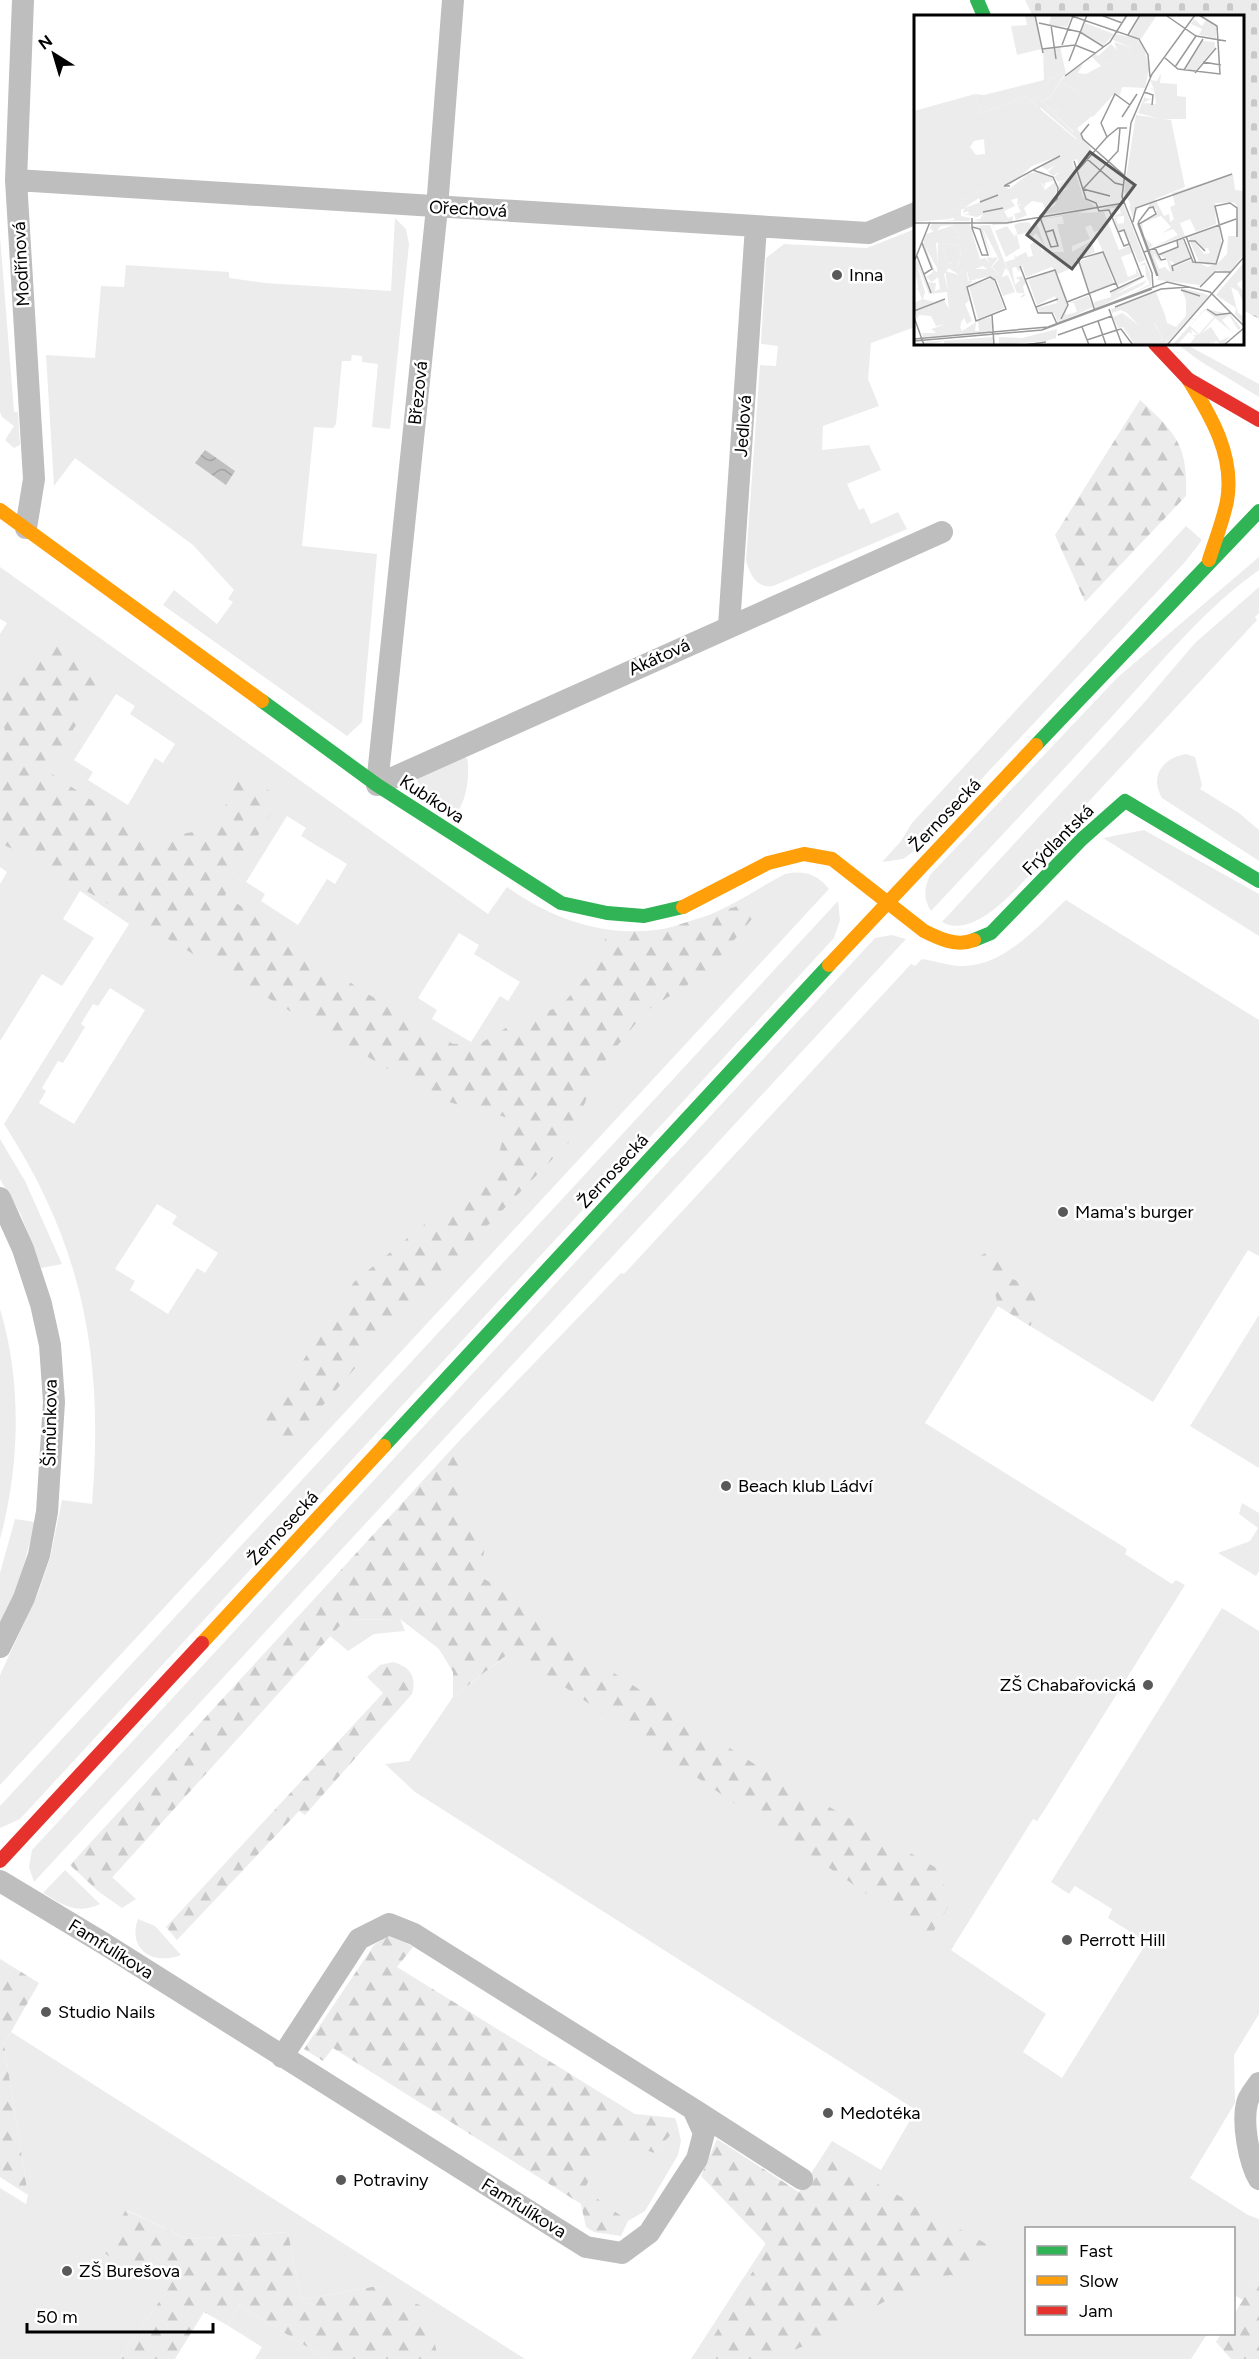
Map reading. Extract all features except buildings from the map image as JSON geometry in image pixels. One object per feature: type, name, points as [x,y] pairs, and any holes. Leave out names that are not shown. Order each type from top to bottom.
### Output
[{"type":"street","name":"Modřínová","points":[[23,0],[16,180],[34,479],[26,528]]},
{"type":"street","name":"Březová","points":[[377,785],[437,208],[453,0]]},
{"type":"street","points":[[977,0],[984,15]]},
{"type":"street","name":"Ořechová","points":[[16,180],[437,208],[868,233],[914,213]]},
{"type":"street","name":"Jedlová","points":[[729,626],[756,226]]},
{"type":"street","points":[[1156,345],[1188,379],[1217,428],[1227,465],[1228,494],[1209,563]]},
{"type":"street","points":[[1188,379],[1259,420]]},
{"type":"street","name":"Kubíkova","points":[[0,510],[377,785],[561,903],[607,913],[644,916],[688,906],[768,863],[804,854],[832,859],[886,903]]},
{"type":"street","name":"Žernosecká","points":[[0,1861],[886,903],[1259,511]]},
{"type":"street","name":"Akátová","points":[[377,785],[942,532]]},
{"type":"street","points":[[1209,563],[1249,543]]},
{"type":"street","name":"Frýdlantská","points":[[886,903],[939,939],[963,944],[991,933],[1086,835],[1125,801],[1259,881]]},
{"type":"street","name":"Šimůnkova","points":[[0,1198],[23,1249],[41,1304],[50,1345],[54,1402],[47,1512],[39,1555],[24,1598],[0,1647]]},
{"type":"street","name":"Famfulíkova","points":[[0,1881],[103,1943],[586,2247],[622,2253],[649,2234],[697,2159],[704,2133],[693,2109]]},
{"type":"street","points":[[282,2057],[359,1939],[389,1924],[414,1934],[802,2179]]},
{"type":"street","points":[[1259,2083],[1247,2103],[1248,2148],[1259,2179]]},
{"type":"green space","points":[[1025,0],[1259,0],[1259,319],[1244,311],[1244,15],[1032,15]]},
{"type":"green space","points":[[395,218],[406,229],[409,244],[390,429],[372,427],[378,364],[362,362],[362,356],[352,355],[351,361],[342,361],[336,424],[333,428],[314,427],[302,546],[377,554],[362,722],[347,736],[163,605],[174,590],[217,624],[233,602],[228,599],[234,590],[193,545],[75,458],[54,486],[46,355],[95,358],[101,286],[124,287],[126,265],[229,272],[229,278],[265,283],[391,291]]},
{"type":"green space","points":[[914,229],[914,327],[871,343],[868,379],[879,406],[823,426],[822,450],[869,445],[881,470],[847,484],[859,510],[864,508],[871,524],[898,512],[907,529],[773,586],[762,585],[752,576],[746,561],[760,365],[776,366],[778,346],[761,344],[766,258],[784,244],[867,248]]},
{"type":"green space","points":[[0,236],[14,412],[18,412],[20,445],[14,448],[5,440],[14,426],[2,417],[0,412]]},
{"type":"green space","points":[[1178,345],[1189,346],[1259,384],[1259,397]]},
{"type":"green space","points":[[1140,400],[1163,422],[1177,441],[1185,464],[1186,496],[1085,602],[1055,535]]},
{"type":"green space","points":[[1186,526],[1202,540],[1185,562],[913,852],[903,859],[882,862],[901,841],[912,823]]},
{"type":"green space","points":[[1259,557],[1259,570],[1222,599],[1189,632],[931,911],[925,893],[930,875],[1118,677]]},
{"type":"green space","points":[[0,567],[488,914],[507,887],[556,915],[582,924],[608,930],[635,931],[662,929],[689,923],[725,908],[785,874],[810,874],[829,889],[0,1785],[0,1675],[38,1593],[50,1558],[62,1500],[92,1504],[95,1451],[95,1401],[91,1352],[70,1260],[53,1215],[31,1170],[4,1124],[129,924],[80,891],[63,919],[94,938],[62,986],[42,974],[0,1041],[0,884],[7,872],[0,867],[0,634],[7,623],[0,619]],"holes":[[[116,694],[135,706],[130,714],[175,744],[163,763],[155,758],[128,805],[88,780],[93,772],[74,760]],[[287,816],[306,828],[301,836],[347,864],[335,884],[327,879],[298,925],[261,901],[265,894],[246,882]],[[459,933],[479,945],[474,954],[520,982],[508,1001],[500,996],[471,1042],[432,1019],[437,1010],[418,998]],[[110,988],[145,1010],[74,1124],[39,1103],[46,1091],[42,1088],[58,1061],[63,1063],[85,1027],[81,1024],[93,1004],[98,1006]],[[157,1204],[177,1216],[172,1224],[218,1253],[205,1273],[197,1268],[168,1314],[130,1290],[135,1281],[115,1269]]]},
{"type":"green space","points":[[1259,587],[1259,613],[1255,617],[1257,620],[1067,825],[1063,830],[1065,833],[1010,896],[975,921],[958,926],[942,922],[1142,705],[1195,643]]},
{"type":"green space","points":[[56,640],[109,676],[46,770],[150,839],[218,828],[236,774],[280,796],[225,895],[361,990],[453,1044],[481,1043],[511,1025],[561,1006],[596,966],[608,931],[641,932],[665,929],[747,903],[752,919],[705,974],[646,1011],[599,1068],[569,1142],[407,1308],[285,1449],[262,1424],[354,1282],[437,1214],[492,1177],[509,1118],[441,1100],[27,856],[0,843],[0,746],[7,740],[0,709],[0,685]]},
{"type":"green space","points":[[1186,754],[1195,757],[1202,785],[1200,789],[1239,813],[1259,830],[1259,861],[1162,798],[1157,782],[1160,769],[1171,759]]},
{"type":"green space","points":[[457,758],[467,758],[468,771],[466,792],[459,809],[447,806],[435,799],[417,780],[422,773]]},
{"type":"green space","points":[[1144,830],[1259,894],[1259,936],[1103,838]]},
{"type":"green space","points":[[1066,900],[1259,1020],[1259,1256],[1248,1250],[1153,1402],[998,1306],[925,1423],[1127,1549],[1125,1554],[1172,1584],[1176,1580],[1185,1585],[1045,1809],[1037,1821],[1033,1819],[951,1950],[1046,2014],[1023,2052],[1062,2078],[1147,1942],[1108,1918],[1112,1909],[1075,1886],[1069,1894],[1051,1882],[1222,1608],[1259,1631],[1259,2014],[1234,2055],[1235,2103],[1190,2178],[1248,2215],[1259,2219],[1259,2274],[1243,2300],[1235,2296],[1235,2227],[1025,2227],[1025,2335],[1206,2335],[1191,2359],[691,2359],[832,2141],[881,2170],[916,2110],[415,1792],[385,1764],[409,1761],[453,1697],[506,1656],[365,1550],[460,1449],[460,1440],[621,1273],[624,1274],[911,964],[915,966],[922,959],[950,965],[975,965],[1004,953],[1031,934]]},
{"type":"green space","points":[[838,901],[840,920],[834,938],[20,1819],[0,1828],[0,1806]]},
{"type":"green space","points":[[892,935],[906,939],[34,1882],[29,1867],[32,1850],[875,938]]},
{"type":"green space","points":[[0,1139],[25,1181],[62,1264],[41,1268],[21,1215],[0,1179]]},
{"type":"green space","points":[[993,1248],[1010,1278],[1051,1295],[1030,1326],[998,1306],[991,1274],[971,1262]]},
{"type":"green space","points":[[0,1309],[12,1365],[16,1424],[12,1482],[0,1539]]},
{"type":"green space","points":[[1259,1315],[1259,1468],[1190,1426]]},
{"type":"green space","points":[[460,1440],[460,1501],[484,1551],[481,1577],[544,1614],[546,1629],[759,1767],[940,1870],[951,1902],[930,1937],[512,1651],[453,1697],[453,1672],[439,1649],[400,1619],[345,1620],[99,1892],[70,1865]]},
{"type":"green space","points":[[1242,1503],[1259,1513],[1259,1571],[1256,1576],[1218,1553],[1250,1541],[1258,1528],[1239,1514]]},
{"type":"green space","points":[[15,1519],[35,1522],[19,1583],[0,1625],[0,1573]]},
{"type":"green space","points":[[400,1619],[405,1631],[374,1634],[348,1651],[330,1636],[345,1620]]},
{"type":"green space","points":[[393,1662],[411,1673],[414,1682],[412,1694],[305,1815],[299,1811],[177,1940],[166,1927],[383,1693],[367,1677],[380,1665]]},
{"type":"green space","points":[[65,1870],[100,1904],[77,1909],[64,1905],[43,1893]]},
{"type":"green space","points":[[112,1877],[136,1899],[122,1908],[99,1892]]},
{"type":"green space","points":[[138,1919],[155,1926],[181,1955],[161,1958],[145,1952],[136,1939]]},
{"type":"green space","points":[[391,1934],[413,1947],[397,1967],[635,2114],[675,2118],[678,2127],[654,2153],[614,2139],[584,2189],[628,2221],[621,2236],[594,2232],[586,2227],[581,2204],[333,2048],[323,2061],[304,2049],[374,1945]]},
{"type":"green space","points":[[0,1959],[39,1983],[4,2044],[28,2195],[0,2177]]},
{"type":"green space","points":[[11,2032],[525,2359],[437,2359],[426,2309],[377,2286],[301,2300],[288,2232],[187,2239],[127,2210],[152,2282],[166,2292],[119,2359],[0,2359],[0,2188],[26,2204],[28,2195],[4,2044]]},
{"type":"green space","points":[[678,2127],[681,2141],[678,2155],[645,2211],[628,2221],[583,2189],[614,2138],[654,2153]]},
{"type":"green space","points":[[717,2139],[802,2194],[832,2159],[992,2247],[971,2279],[950,2275],[900,2293],[806,2345],[773,2359],[700,2359],[768,2246],[701,2176]]},
{"type":"green space","points":[[126,2210],[187,2239],[288,2232],[301,2300],[377,2286],[426,2308],[438,2357],[437,2359],[327,2359],[239,2305],[227,2325],[204,2312],[175,2359],[119,2359],[166,2292],[101,2251]]},
{"type":"green space","points":[[1259,2274],[1259,2359],[1231,2359],[1216,2342],[1220,2335],[1235,2335],[1235,2312]]},
{"type":"green space","points":[[239,2305],[327,2359],[255,2359],[262,2347],[227,2325]]},
{"type":"water","points":[[205,450],[235,471],[226,485],[195,463]]},
{"type":"traffic: fast","points":[[977,0],[984,15]]},
{"type":"traffic: fast","points":[[1036,745],[1259,511]]},
{"type":"traffic: fast","points":[[262,701],[377,785],[561,903],[607,913],[644,916],[683,907]]},
{"type":"traffic: fast","points":[[974,940],[991,933],[1082,839],[1125,801],[1259,881]]},
{"type":"traffic: fast","points":[[384,1446],[829,965]]},
{"type":"traffic: slow","points":[[1188,379],[1213,422],[1228,468],[1227,501],[1209,560]]},
{"type":"traffic: slow","points":[[0,510],[262,701]]},
{"type":"traffic: slow","points":[[829,965],[1036,745]]},
{"type":"traffic: slow","points":[[683,907],[768,863],[804,854],[832,859],[924,931],[955,942],[974,940]]},
{"type":"traffic: slow","points":[[202,1643],[384,1446]]},
{"type":"traffic: jam","points":[[1156,345],[1188,379],[1259,420]]},
{"type":"traffic: jam","points":[[0,1861],[202,1643]]},
{"type":"place","name":"Inna","points":[[837,275]]},
{"type":"place","name":"Mama's burger","points":[[1063,1212]]},
{"type":"place","name":"Beach klub Ládví","points":[[726,1486]]},
{"type":"place","name":"ZŠ Chabařovická","points":[[1148,1685]]},
{"type":"place","name":"Perrott Hill","points":[[1067,1940]]},
{"type":"place","name":"Studio Nails","points":[[46,2012]]},
{"type":"place","name":"Medotéka","points":[[828,2113]]},
{"type":"place","name":"Potraviny","points":[[341,2180]]},
{"type":"place","name":"ZŠ Burešova","points":[[67,2271]]}]
